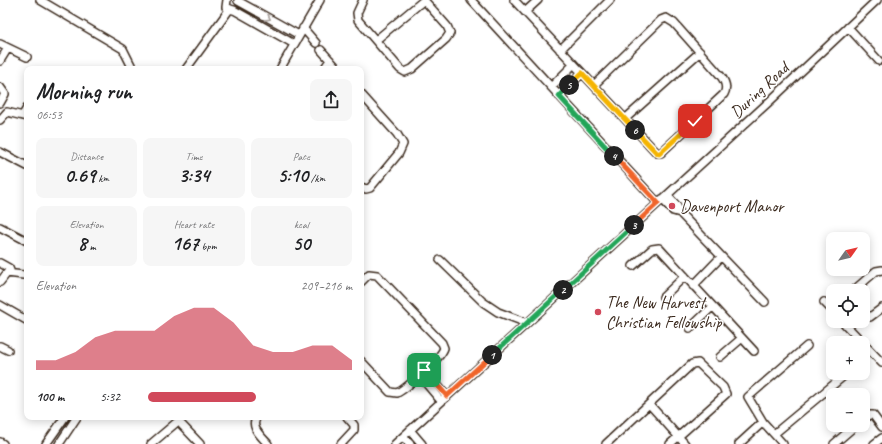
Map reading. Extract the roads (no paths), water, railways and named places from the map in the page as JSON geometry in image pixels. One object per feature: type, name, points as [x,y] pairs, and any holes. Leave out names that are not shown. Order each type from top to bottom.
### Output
[{"type":"street","points":[[40,0],[123,49],[132,66]]},
{"type":"street","points":[[227,0],[226,7],[294,44]]},
{"type":"street","points":[[282,66],[320,0]]},
{"type":"street","points":[[363,0],[357,13],[357,18],[402,71],[412,69],[450,34],[446,26],[424,0],[376,40]]},
{"type":"street","points":[[471,0],[559,96],[673,211],[680,213],[765,302]]},
{"type":"street","points":[[514,0],[656,152],[662,152],[724,94],[726,90],[723,79],[700,52],[671,20],[663,19],[594,85]]},
{"type":"street","points":[[525,12],[538,0]]},
{"type":"street","points":[[560,50],[610,0]]},
{"type":"street","name":"During Road","points":[[395,444],[877,0]]},
{"type":"street","points":[[188,66],[232,10],[238,6],[237,1]]},
{"type":"street","points":[[237,1],[299,35]]},
{"type":"street","points":[[848,27],[879,61]]},
{"type":"street","points":[[303,28],[316,44]]},
{"type":"street","points":[[0,44],[27,57]]},
{"type":"street","points":[[0,61],[8,48]]},
{"type":"street","points":[[321,50],[335,66]]},
{"type":"street","points":[[625,119],[700,52]]},
{"type":"street","points":[[326,66],[330,60]]},
{"type":"street","points":[[551,87],[574,64]]},
{"type":"street","points":[[559,96],[582,73]]},
{"type":"street","points":[[0,87],[5,94],[0,103]]},
{"type":"street","points":[[364,97],[398,134],[403,144],[399,153],[370,188],[364,188]]},
{"type":"street","points":[[0,120],[7,112],[24,116]]},
{"type":"street","points":[[0,152],[24,164]]},
{"type":"street","points":[[0,227],[24,239]]},
{"type":"street","points":[[633,266],[652,249],[658,247],[754,351]]},
{"type":"street","points":[[693,286],[721,257]]},
{"type":"street","points":[[440,260],[486,304],[498,312],[527,323]]},
{"type":"street","points":[[0,263],[9,268],[11,273]]},
{"type":"street","points":[[861,284],[876,271],[882,270]]},
{"type":"street","points":[[0,282],[6,274],[24,273]]},
{"type":"street","points":[[364,279],[369,274],[377,275],[442,343],[443,351],[400,392],[390,392],[364,364]]},
{"type":"street","points":[[663,297],[685,276]]},
{"type":"street","points":[[0,305],[24,319]]},
{"type":"street","points":[[690,328],[712,307]]},
{"type":"street","points":[[870,318],[882,308]]},
{"type":"street","points":[[849,328],[882,363]]},
{"type":"street","points":[[720,357],[742,338]]},
{"type":"street","points":[[0,346],[8,350]]},
{"type":"street","points":[[783,444],[763,422],[748,397],[807,346]]},
{"type":"street","points":[[606,444],[695,363],[700,364],[723,387],[726,392],[724,397],[670,444]]},
{"type":"street","points":[[421,372],[433,385],[447,396]]},
{"type":"street","points":[[774,434],[839,380]]},
{"type":"street","points":[[433,385],[441,401]]},
{"type":"street","points":[[650,405],[685,444]]},
{"type":"street","points":[[870,415],[873,415],[882,427]]},
{"type":"street","points":[[46,444],[63,420]]},
{"type":"street","points":[[59,444],[75,420]]},
{"type":"street","points":[[255,420],[255,427],[268,444]]},
{"type":"street","points":[[341,444],[354,430],[354,425],[350,420]]},
{"type":"street","points":[[150,444],[177,422],[180,423],[200,444]]},
{"type":"street","points":[[739,444],[763,422]]},
{"type":"street","points":[[410,430],[422,444]]},
{"type":"street","points":[[834,444],[848,432]]},
{"type":"street","points":[[403,437],[410,444]]},
{"type":"street","points":[[874,444],[882,438]]},
{"type":"place","name":"Davenport Manor","points":[[672,206]]},
{"type":"place","name":"The New Harvest Christian Fellowship","points":[[598,312]]}]
